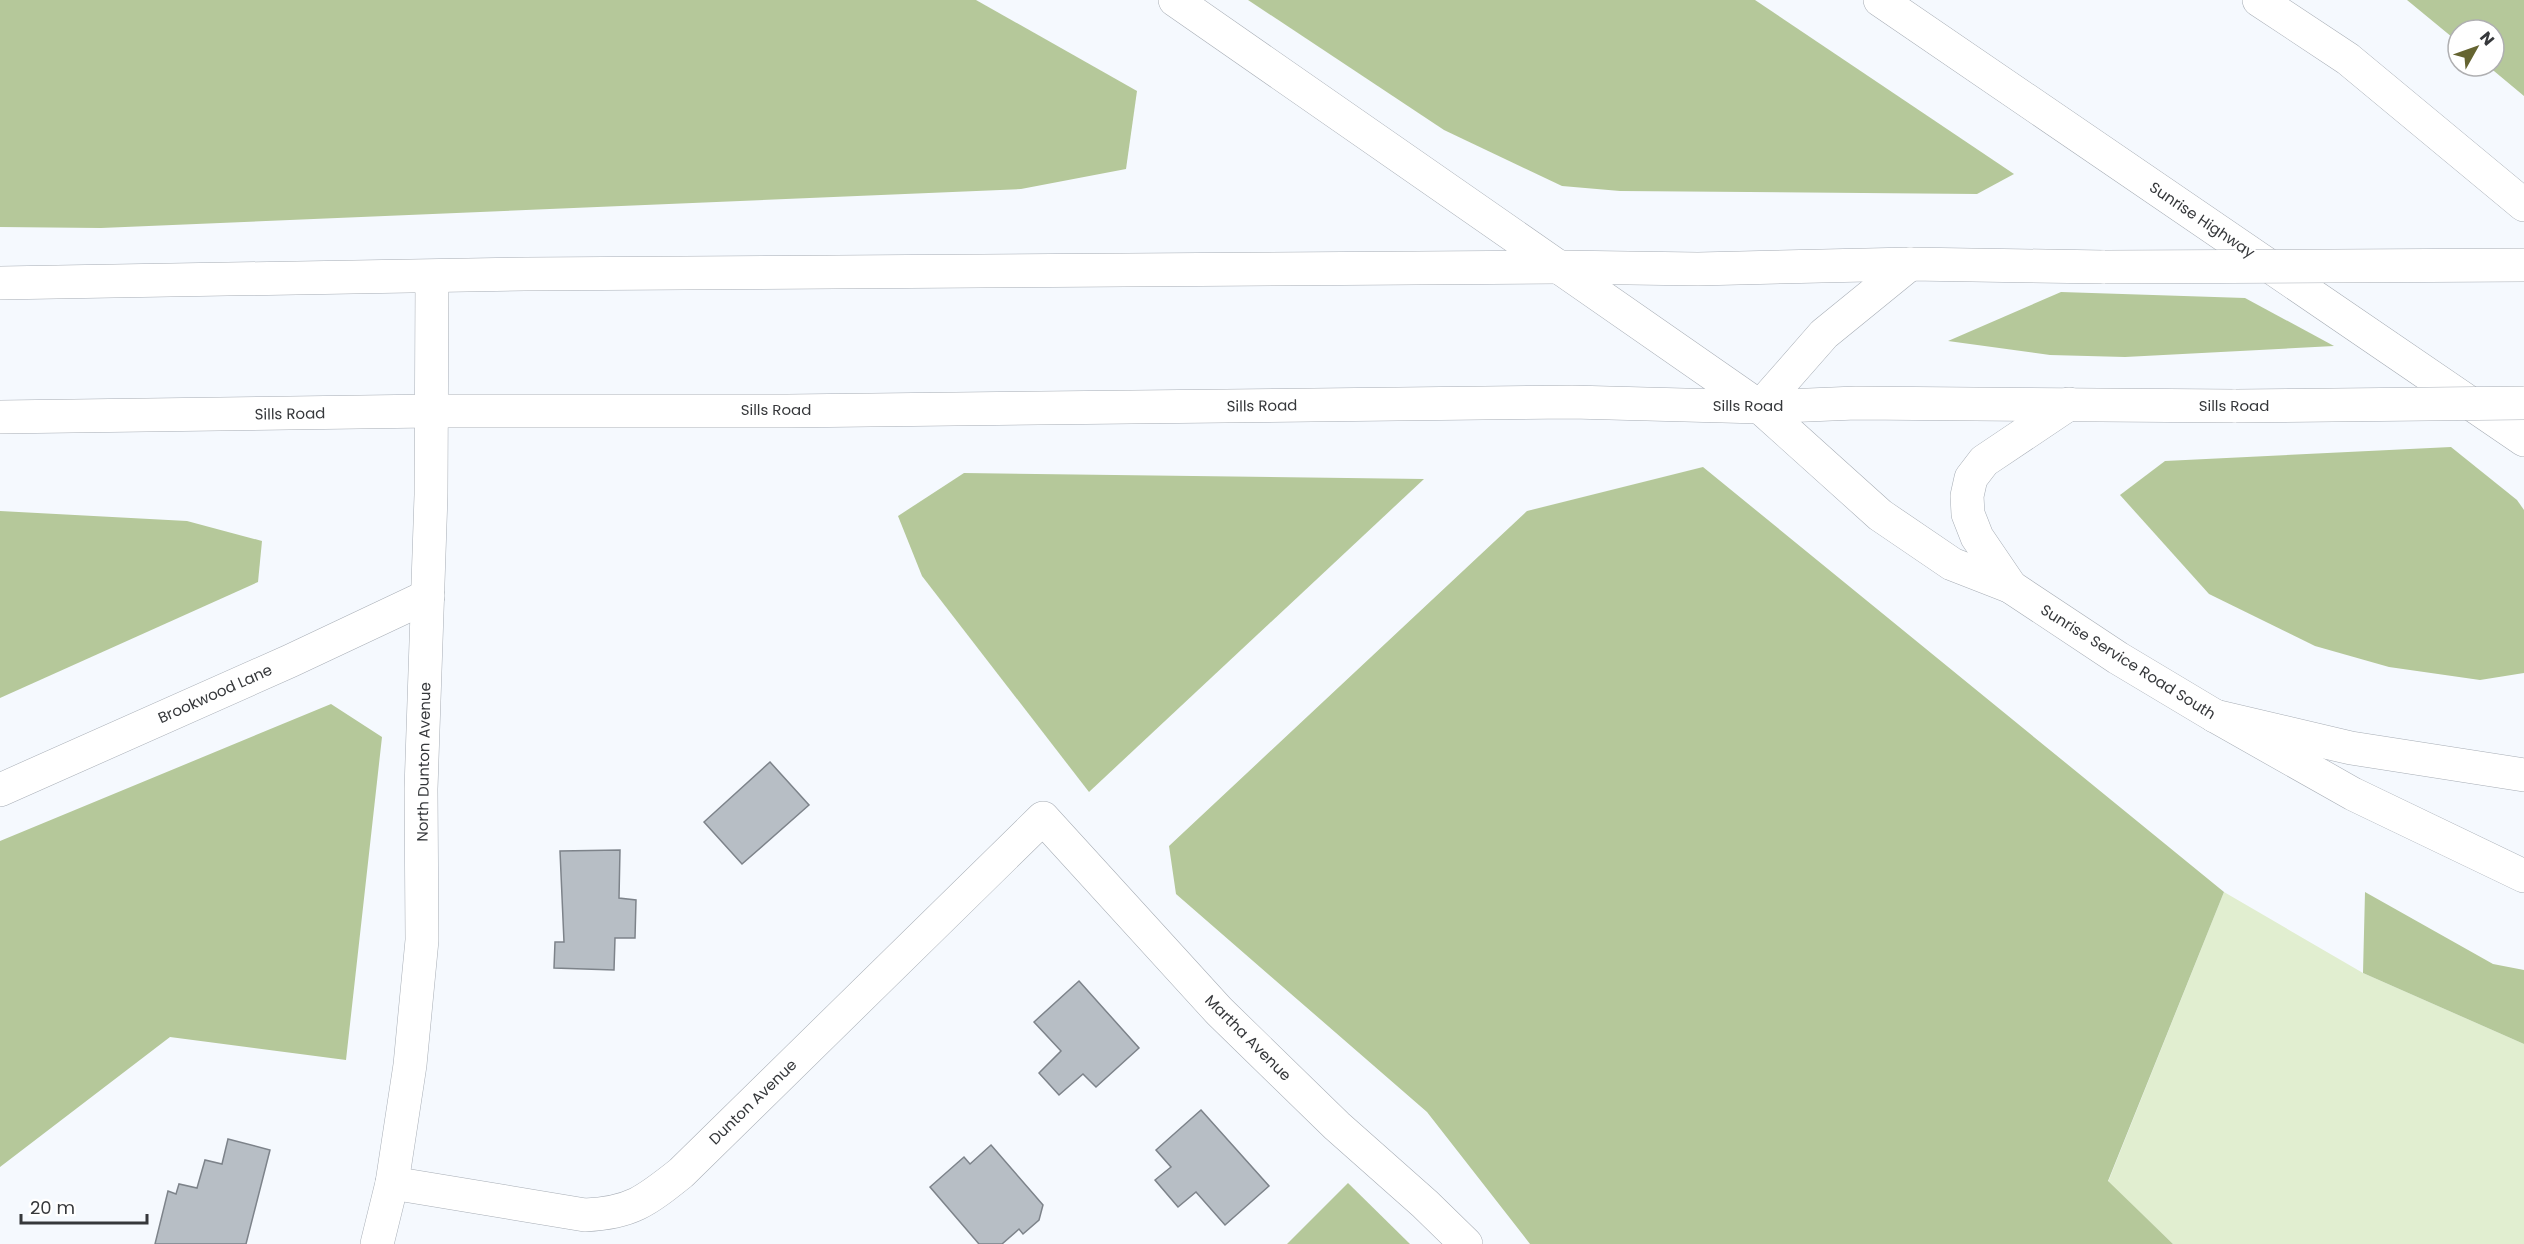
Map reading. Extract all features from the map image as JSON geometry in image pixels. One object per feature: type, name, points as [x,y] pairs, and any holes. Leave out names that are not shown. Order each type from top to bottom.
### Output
[{"type":"main road","name":"Sunrise Service Road South","points":[[1175,0],[1760,407],[1880,515],[1953,564],[2011,587],[2118,658],[2352,794],[2524,876]]},
{"type":"main road","name":"Sunrise Highway","points":[[1880,0],[2524,440]]},
{"type":"main road","points":[[2259,0],[2348,59],[2524,205]]},
{"type":"main road","points":[[1760,407],[1824,334],[1910,264]]},
{"type":"main road","points":[[0,283],[537,274],[1560,267],[1698,269],[1910,264],[2105,267],[2524,265]]},
{"type":"main road","name":"North Dunton Avenue","points":[[377,1244],[392,1183],[410,1065],[423,940],[421,789],[428,596],[432,277]]},
{"type":"main road","name":"Sills Road","points":[[0,417],[431,411],[810,410],[1572,402],[1760,407],[1856,403],[2236,406],[2524,403]]},
{"type":"main road","points":[[2011,587],[1977,537],[1968,514],[1967,496],[1971,478],[1984,461],[2069,404]]},
{"type":"main road","name":"Brookwood Lane","points":[[0,790],[290,661],[428,596]]},
{"type":"main road","points":[[2215,716],[2351,748],[2524,775]]},
{"type":"main road","name":"Dunton Avenue","points":[[392,1183],[585,1215],[612,1214],[636,1205],[681,1173],[1043,818]]},
{"type":"main road","name":"Martha Avenue","points":[[1043,818],[1219,1011],[1337,1126],[1466,1244]]},
{"type":"green space","points":[[0,0],[976,0],[1137,91],[1126,169],[1021,189],[101,228],[0,227]]},
{"type":"green space","points":[[1248,0],[1755,0],[2014,174],[1977,194],[1620,191],[1562,186],[1444,130]]},
{"type":"green space","points":[[2407,0],[2524,0],[2524,96],[2502,78],[2506,78],[2506,18],[2446,18],[2446,32]]},
{"type":"green space","points":[[2061,292],[2245,298],[2334,346],[2125,357],[2050,355],[1948,341]]},
{"type":"green space","points":[[2451,447],[2517,500],[2524,510],[2524,673],[2480,680],[2389,667],[2315,646],[2209,594],[2120,495],[2165,461]]},
{"type":"green space","points":[[1703,467],[2224,892],[2108,1181],[2173,1244],[1530,1244],[1427,1112],[1176,894],[1169,846],[1527,511]]},
{"type":"green space","points":[[964,473],[1424,479],[1089,792],[922,576],[898,516]]},
{"type":"green space","points":[[0,511],[187,521],[262,541],[258,582],[0,698]]},
{"type":"green space","points":[[331,704],[382,737],[346,1060],[170,1037],[0,1167],[0,841]]},
{"type":"green space","points":[[2224,892],[2363,973],[2524,1044],[2524,1244],[2173,1244],[2108,1182]]},
{"type":"green space","points":[[2365,892],[2493,964],[2524,970],[2524,1044],[2363,973]]},
{"type":"green space","points":[[1348,1183],[1410,1244],[1287,1244]]},
{"type":"building","points":[[770,762],[809,805],[742,864],[704,822]]},
{"type":"building","points":[[620,850],[619,898],[636,900],[635,938],[615,938],[614,970],[554,968],[555,942],[564,942],[560,851]]},
{"type":"building","points":[[1079,981],[1139,1048],[1096,1087],[1083,1074],[1059,1095],[1039,1073],[1061,1051],[1034,1022]]},
{"type":"building","points":[[1201,1110],[1269,1186],[1225,1225],[1196,1192],[1178,1207],[1155,1180],[1171,1167],[1156,1150]]},
{"type":"building","points":[[228,1139],[270,1150],[246,1244],[155,1244],[168,1191],[176,1194],[179,1184],[197,1188],[205,1160],[222,1164]]},
{"type":"building","points":[[991,1145],[1043,1205],[1039,1220],[1023,1234],[1019,1229],[1002,1244],[979,1244],[930,1187],[964,1157],[970,1164]]}]
